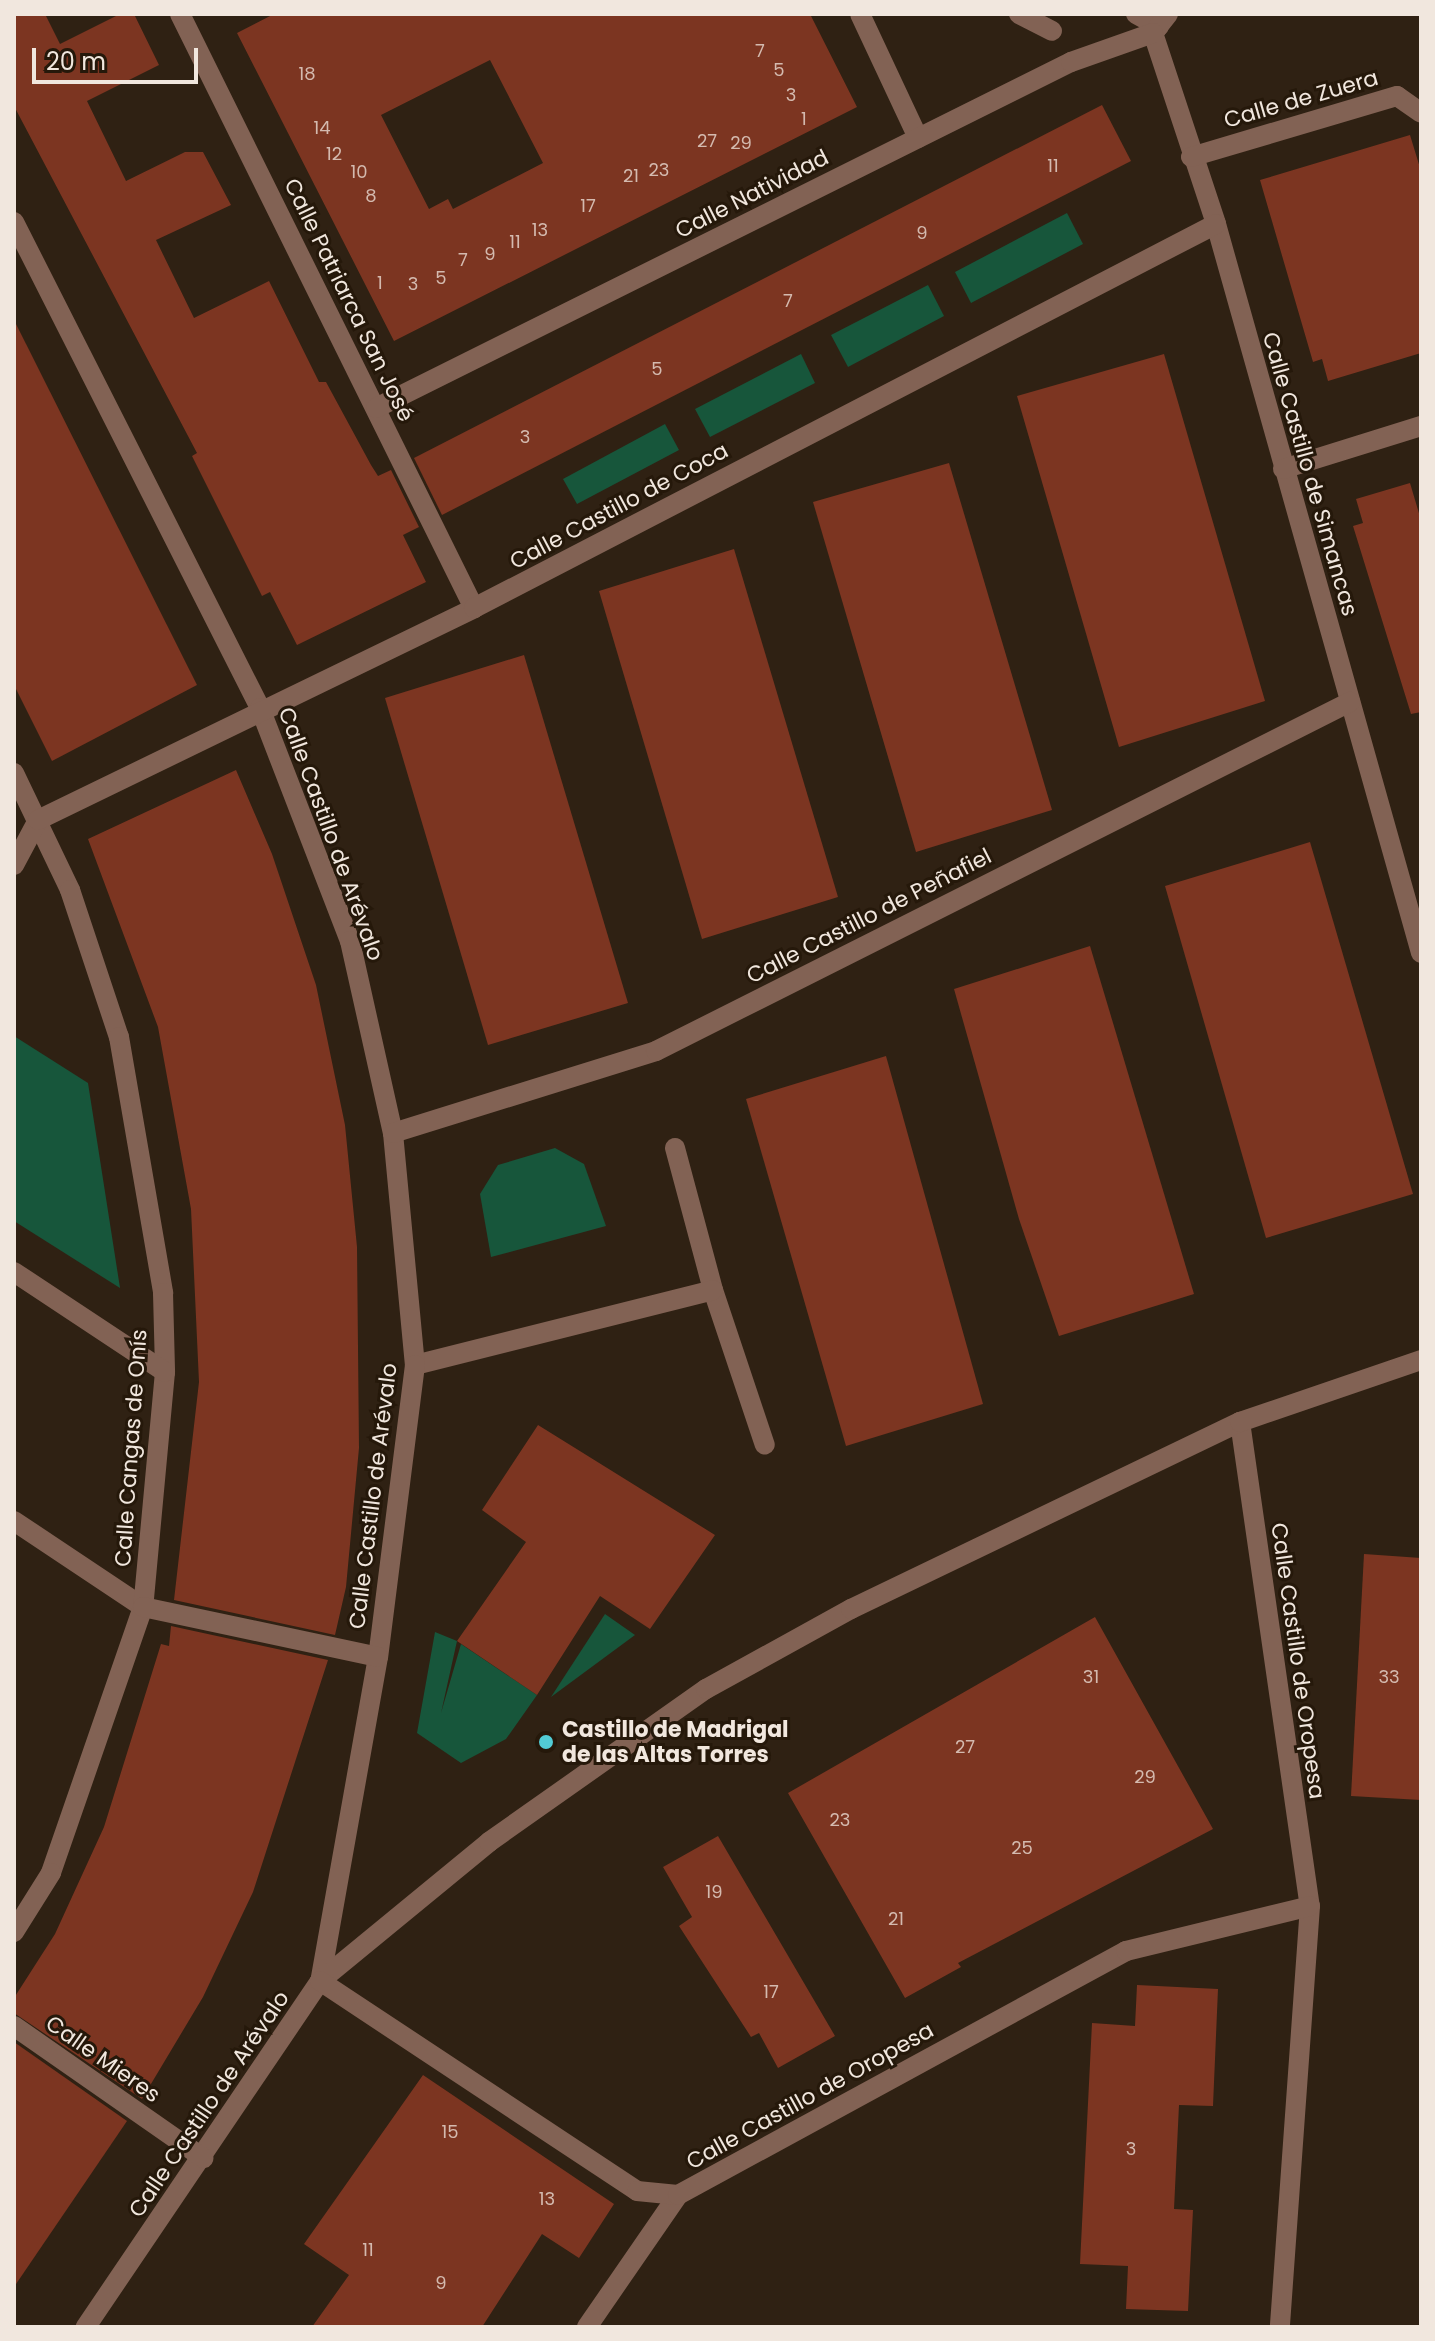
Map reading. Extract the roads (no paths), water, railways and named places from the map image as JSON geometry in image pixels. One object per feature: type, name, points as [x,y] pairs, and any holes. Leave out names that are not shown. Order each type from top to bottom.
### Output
[{"type":"street","name":"Calle Patriarca San José","points":[[180,14],[474,608]]},
{"type":"street","points":[[860,14],[918,138]]},
{"type":"street","points":[[1019,14],[1052,31]]},
{"type":"street","points":[[1136,14],[1160,25]]},
{"type":"street","name":"Calle Natividad","points":[[376,408],[1071,62],[1160,25]]},
{"type":"street","name":"Calle Castillo de Simancas","points":[[1160,25],[1191,157],[1216,224],[1421,953]]},
{"type":"street","name":"Calle de Zuera","points":[[1191,157],[1397,96],[1421,113]]},
{"type":"street","name":"Calle Castillo de Arévalo","points":[[14,222],[260,708],[350,941],[393,1133],[415,1365],[378,1657],[320,1981],[86,2327]]},
{"type":"street","name":"Calle Castillo de Coca","points":[[38,820],[260,708],[474,608],[1216,224]]},
{"type":"street","points":[[1283,469],[1421,426]]},
{"type":"street","name":"Calle Castillo de Peñafiel","points":[[393,1133],[656,1051],[1350,702]]},
{"type":"street","name":"Calle Cangas de Onís","points":[[14,773],[70,890],[119,1037],[161,1279],[165,1372],[143,1607],[51,1873],[14,1932]]},
{"type":"street","points":[[14,865],[38,820]]},
{"type":"street","points":[[675,1148],[713,1290],[765,1445]]},
{"type":"street","points":[[14,1272],[165,1372]]},
{"type":"street","points":[[415,1365],[713,1290]]},
{"type":"street","points":[[320,1981],[549,1796],[706,1689],[851,1609],[1240,1422],[1421,1360]]},
{"type":"street","name":"Calle Castillo de Oropesa","points":[[1240,1422],[1310,1906],[1280,2327]]},
{"type":"street","points":[[14,1521],[143,1607]]},
{"type":"street","name":"Calle Castillo de Arévalo","points":[[143,1607],[378,1657]]},
{"type":"street","name":"Calle Castillo de Oropesa","points":[[320,1981],[637,2191],[678,2195],[1126,1951],[1310,1906]]},
{"type":"street","name":"Calle Mieres","points":[[14,2026],[203,2158]]},
{"type":"street","points":[[587,2327],[678,2195]]},
{"type":"place","name":"Castillo de Madrigal de las Altas Torres","points":[[546,1742]]}]
